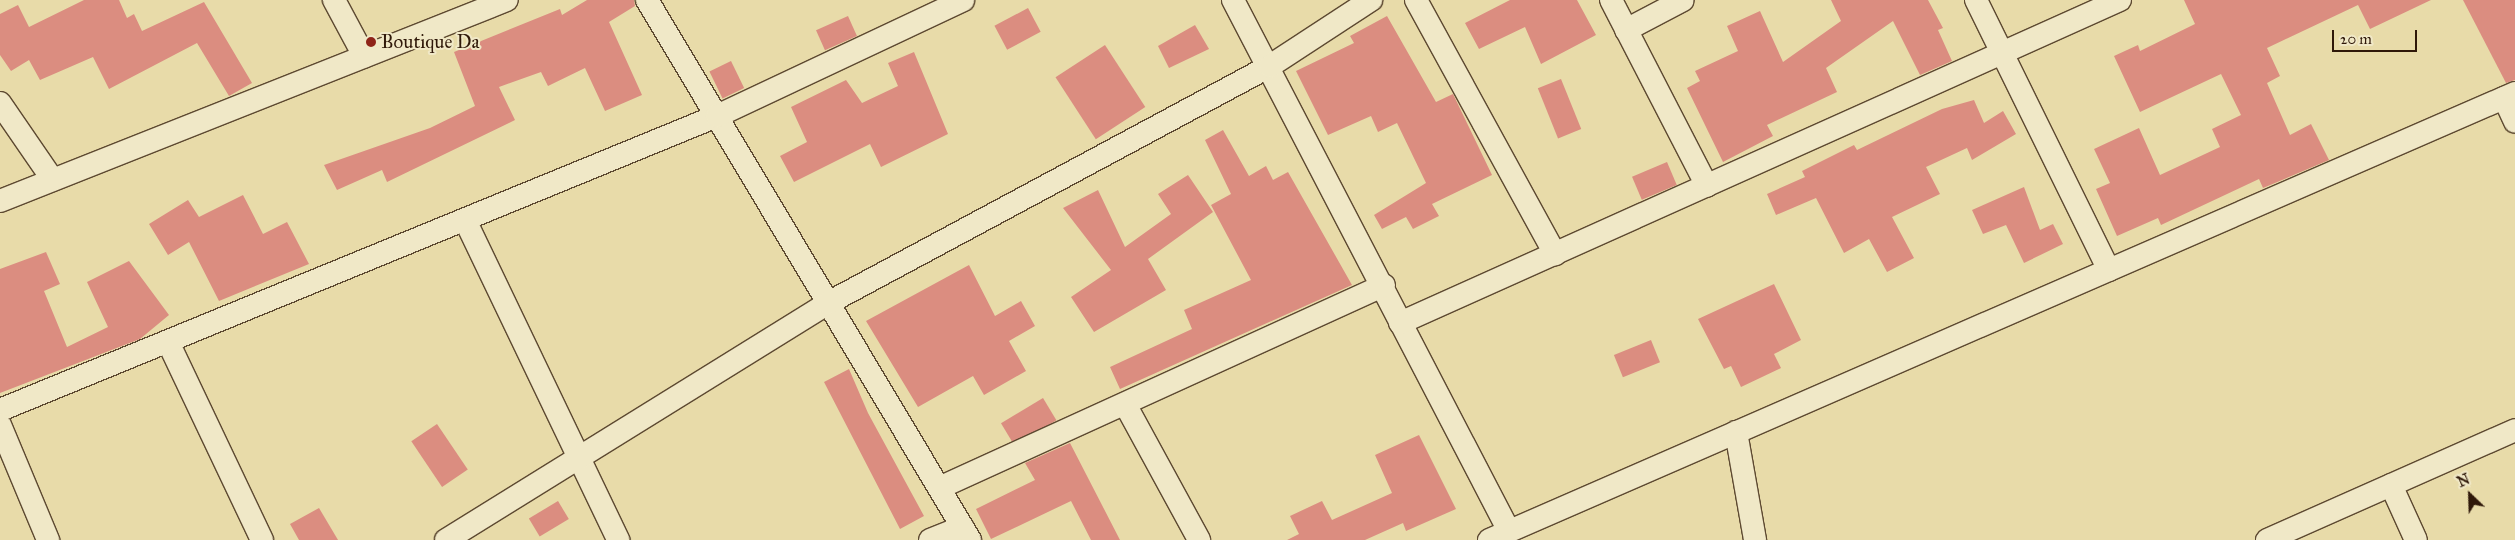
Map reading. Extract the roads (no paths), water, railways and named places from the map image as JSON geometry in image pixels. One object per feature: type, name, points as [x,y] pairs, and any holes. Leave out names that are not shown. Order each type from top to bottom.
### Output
[{"type":"street","points":[[334,0],[364,56]]},
{"type":"street","points":[[0,202],[507,0]]},
{"type":"street","points":[[647,0],[966,533],[930,540]]},
{"type":"street","points":[[0,410],[717,116],[925,8],[963,0]]},
{"type":"street","points":[[1233,0],[1270,66],[1384,285],[1499,536],[2510,96],[2515,122]]},
{"type":"street","points":[[446,540],[828,303],[1270,66],[1371,0]]},
{"type":"street","points":[[1416,0],[1556,254]]},
{"type":"street","points":[[1611,0],[1707,186]]},
{"type":"street","points":[[1626,30],[1683,0]]},
{"type":"street","points":[[1976,0],[2109,270]]},
{"type":"street","points":[[1400,323],[2120,0]]},
{"type":"street","points":[[0,103],[53,180]]},
{"type":"street","points":[[465,220],[576,458],[618,540]]},
{"type":"street","points":[[939,488],[1384,285]]},
{"type":"street","points":[[168,342],[262,540]]},
{"type":"street","points":[[1125,404],[1199,540]]},
{"type":"street","points":[[0,425],[48,540]]},
{"type":"street","points":[[2267,540],[2515,430]]},
{"type":"street","points":[[1736,432],[1755,540]]},
{"type":"street","points":[[2391,485],[2416,540]]},
{"type":"place","name":"Boutique Da","points":[[371,42]]}]
